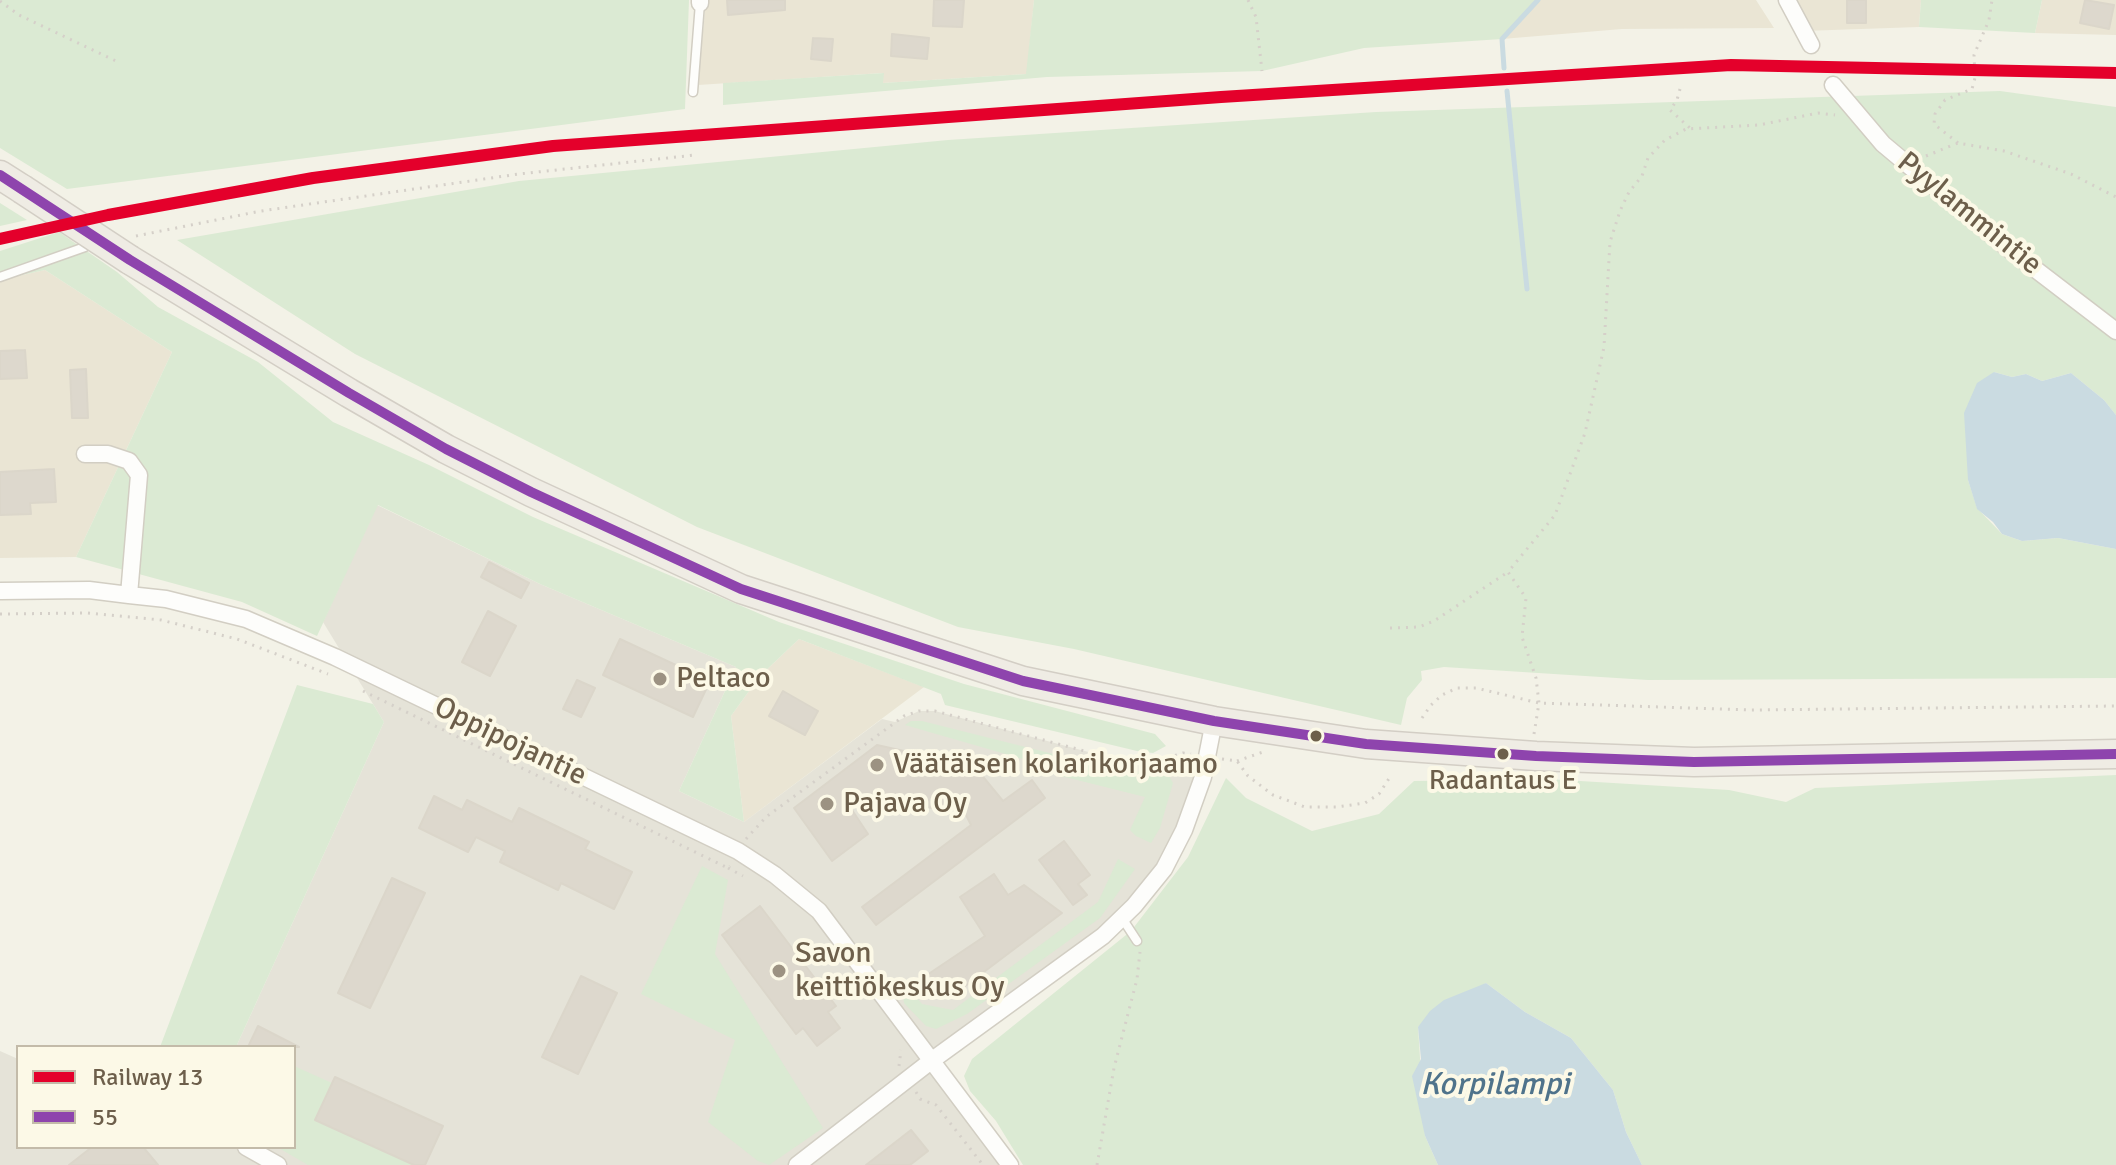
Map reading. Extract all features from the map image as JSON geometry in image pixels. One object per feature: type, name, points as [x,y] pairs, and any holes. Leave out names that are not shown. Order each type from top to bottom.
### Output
[{"type":"highway","points":[[11,182],[130,249],[349,393],[446,449],[531,492],[741,589],[1023,681],[1214,721],[1366,744],[1536,756],[1694,762],[2116,754]]},
{"type":"street","points":[[1787,0],[1811,45]]},
{"type":"street","name":"Pyylammintie","points":[[1833,85],[1883,144],[2005,246],[2116,331]]},
{"type":"street","points":[[85,454],[108,454],[129,461],[139,475],[129,595]]},
{"type":"street","name":"Oppipojantie","points":[[0,591],[89,590],[166,599],[246,619],[335,657],[738,851],[775,875],[819,911],[1010,1165]]},
{"type":"street","points":[[797,1165],[931,1061],[1103,936],[1122,917],[1164,869],[1184,830],[1203,777],[1214,721]]},
{"type":"street","points":[[250,1149],[278,1165]]},
{"type":"lane","points":[[693,92],[700,2]]},
{"type":"lane","points":[[0,277],[85,247]]},
{"type":"lane","points":[[1122,917],[1137,941]]},
{"type":"path","points":[[1248,0],[1256,17],[1262,71]]},
{"type":"path","points":[[1992,0],[1989,20],[1974,55],[1972,89],[1945,100],[1935,114],[1934,124],[1958,143],[2017,156],[2071,174],[2116,197]]},
{"type":"path","points":[[0,1],[19,15],[116,61]]},
{"type":"path","points":[[1680,89],[1670,110],[1691,129]]},
{"type":"path","points":[[1390,628],[1419,627],[1434,621],[1508,572],[1555,515],[1585,433],[1604,347],[1610,242],[1620,211],[1629,192],[1642,176],[1648,158],[1665,140],[1691,129],[1759,125],[1818,113],[1864,122]]},
{"type":"path","points":[[1909,166],[1958,143]]},
{"type":"path","points":[[130,249],[261,211],[519,174],[695,155]]},
{"type":"path","points":[[1508,572],[1526,598],[1522,637],[1536,678],[1539,703],[1533,736]]},
{"type":"path","points":[[0,614],[87,613],[161,620],[237,639],[327,674]]},
{"type":"path","points":[[355,687],[748,878]]},
{"type":"path","points":[[1422,718],[1442,695],[1457,688],[1476,688],[1539,703],[1751,710],[2116,706]]},
{"type":"path","points":[[728,868],[766,817],[904,716],[919,711],[935,711],[1122,761],[1158,761],[1183,753],[1237,761],[1248,776],[1273,795],[1305,807],[1365,803],[1379,794],[1390,777]]},
{"type":"path","points":[[1097,1165],[1114,1068],[1137,979],[1140,952],[1137,941]]},
{"type":"path","points":[[902,1045],[898,1065],[920,1099],[936,1105],[983,1165]]},
{"type":"shaded area","points":[[706,0],[1034,0],[1027,74],[883,83],[883,73],[698,85]]},
{"type":"shaded area","points":[[1538,0],[1756,0],[1774,28],[1622,29],[1502,39]]},
{"type":"shaded area","points":[[1785,0],[1921,0],[1919,27],[1803,31]]},
{"type":"shaded area","points":[[2042,0],[2116,0],[2116,35],[2035,33]]},
{"type":"shaded area","points":[[45,270],[172,352],[76,557],[0,558],[0,280]]},
{"type":"shaded area","points":[[377,505],[540,584],[736,667],[679,791],[744,822],[882,719],[895,722],[919,711],[935,711],[1122,761],[1158,761],[1203,777],[1184,830],[1103,936],[932,1061],[1010,1165],[0,1165],[0,1051],[16,1058],[16,1149],[296,1149],[296,1045],[237,1045],[384,722],[323,622]]},
{"type":"shaded area","points":[[799,639],[924,687],[744,822],[731,716],[760,676]]},
{"type":"green space","points":[[0,0],[689,0],[685,109],[67,189],[0,148]]},
{"type":"green space","points":[[1034,0],[1538,0],[1502,39],[1364,48],[1262,71],[1047,77],[723,105],[723,83],[884,73],[883,83],[1026,74]]},
{"type":"green space","points":[[1921,0],[2042,0],[2035,33],[1919,27]]},
{"type":"green space","points":[[2000,91],[2116,107],[2116,415],[2104,400],[2071,373],[2042,381],[2026,374],[2012,377],[1994,372],[1968,480],[1977,508],[2002,534],[2022,541],[2058,538],[2116,549],[2116,678],[1648,680],[1444,667],[1421,671],[1422,680],[1407,698],[1401,725],[1074,649],[958,627],[697,527],[355,354],[177,240],[519,181],[948,140],[1376,112]]},
{"type":"green space","points":[[0,203],[27,220],[0,226]]},
{"type":"green space","points":[[59,232],[117,272],[158,307],[258,362],[333,422],[533,517],[779,622],[964,684],[1155,734],[1166,746],[1153,753],[1137,751],[945,705],[941,694],[799,639],[760,676],[731,716],[744,822],[679,791],[736,667],[540,584],[378,505],[317,636],[242,602],[76,557],[172,352],[45,270],[0,280],[0,251]]},
{"type":"green space","points":[[297,685],[373,704],[384,722],[237,1045],[161,1045]]},
{"type":"green space","points":[[911,721],[922,721],[1109,768],[1167,772],[1173,783],[1160,828],[1151,843],[1130,830],[1145,797],[1049,773],[1054,768],[905,725]]},
{"type":"green space","points":[[2116,775],[2116,1165],[1642,1165],[1626,1132],[1613,1090],[1571,1038],[1525,1012],[1486,983],[1418,1027],[1425,1136],[1438,1165],[1023,1165],[996,1121],[970,1091],[964,1076],[972,1059],[1131,931],[1188,857],[1226,778],[1246,798],[1312,831],[1379,814],[1414,781],[1547,779],[1729,790],[1786,802],[1815,788]]},
{"type":"green space","points":[[1118,859],[1135,869],[1100,918],[967,1014],[936,1029],[926,1026],[904,1003],[903,995],[908,987],[922,1004],[953,1010],[1098,902]]},
{"type":"green space","points":[[702,866],[728,880],[715,954],[823,1128],[769,1165],[758,1161],[708,1122],[735,1040],[641,994]]},
{"type":"green space","points":[[296,1067],[332,1083],[316,1119],[414,1165],[308,1165],[280,1149],[296,1149]]},
{"type":"water","points":[[1994,372],[2012,377],[2026,374],[2042,381],[2071,373],[2104,400],[2116,415],[2116,549],[2058,538],[2022,541],[2002,534],[1977,509],[1968,480],[1964,413],[1977,383]]},
{"type":"water","name":"Korpilampi","points":[[1486,983],[1525,1012],[1571,1038],[1613,1090],[1626,1132],[1642,1165],[1438,1165],[1425,1136],[1412,1076],[1421,1059],[1418,1027],[1430,1011],[1444,1000]]},
{"type":"building","points":[[727,0],[785,0],[785,10],[728,15]]},
{"type":"building","points":[[934,0],[964,0],[962,27],[933,26]]},
{"type":"building","points":[[1847,0],[1866,0],[1866,23],[1847,23]]},
{"type":"building","points":[[2085,0],[2114,5],[2109,29],[2080,23]]},
{"type":"building","points":[[892,34],[929,38],[927,59],[891,56]]},
{"type":"building","points":[[813,38],[833,39],[831,61],[811,59]]},
{"type":"building","points":[[25,350],[27,378],[0,379],[0,351]]},
{"type":"building","points":[[86,369],[88,418],[72,418],[70,370]]},
{"type":"building","points":[[54,469],[56,502],[30,503],[31,514],[0,515],[0,472]]},
{"type":"building","points":[[489,562],[529,583],[521,598],[481,577]]},
{"type":"building","points":[[488,611],[516,626],[490,676],[462,662]]},
{"type":"building","points":[[620,639],[710,681],[693,717],[603,675]]},
{"type":"building","points":[[577,680],[595,688],[581,717],[563,709]]},
{"type":"building","points":[[783,691],[818,711],[805,735],[769,716]]},
{"type":"building","name":"Pajava Oy","points":[[877,745],[975,767],[1003,801],[1032,780],[1045,798],[876,925],[862,907],[971,825],[959,801],[945,811],[866,793],[850,807],[868,834],[832,861],[794,808]]},
{"type":"building","points":[[434,796],[462,810],[467,800],[512,822],[519,808],[589,842],[585,849],[632,872],[614,909],[561,883],[558,890],[500,862],[505,851],[476,837],[468,852],[419,828]]},
{"type":"building","points":[[1064,841],[1090,875],[1078,884],[1087,895],[1073,905],[1039,860]]},
{"type":"building","points":[[994,874],[1008,895],[1024,885],[1062,913],[952,996],[926,987],[921,979],[985,936],[960,897]]},
{"type":"building","points":[[392,878],[425,893],[370,1008],[338,993]]},
{"type":"building","name":"Savon keittiökeskus Oy","points":[[760,906],[836,1006],[828,1012],[840,1028],[817,1046],[803,1028],[796,1034],[722,935]]},
{"type":"building","points":[[581,976],[617,993],[578,1074],[542,1057]]},
{"type":"building","points":[[258,1026],[295,1045],[249,1045]]},
{"type":"building","points":[[335,1077],[443,1126],[425,1165],[414,1165],[315,1120]]},
{"type":"building","points":[[911,1130],[928,1151],[910,1165],[866,1165]]},
{"type":"building","points":[[89,1149],[145,1149],[158,1165],[69,1165]]},
{"type":"waterway","points":[[1504,68],[1502,39],[1538,0]]},
{"type":"waterway","points":[[1507,91],[1527,289]]},
{"type":"rail line","name":"13","points":[[0,239],[108,215],[313,178],[553,146],[1221,97],[1731,65],[2116,73]]},
{"type":"transit line","name":"55","points":[[0,175],[130,260],[349,393],[446,449],[531,492],[741,589],[1023,681],[1214,721],[1366,744],[1536,756],[1694,762],[2116,754]]},
{"type":"place","name":"Peltaco","points":[[660,679]]},
{"type":"place","name":"Radantaus E","points":[[1503,754]]},
{"type":"place","name":"Väätäisen kolarikorjaamo","points":[[877,765]]},
{"type":"place","name":"Pajava Oy","points":[[827,804]]},
{"type":"place","name":"Savon keittiökeskus Oy","points":[[779,971]]}]
